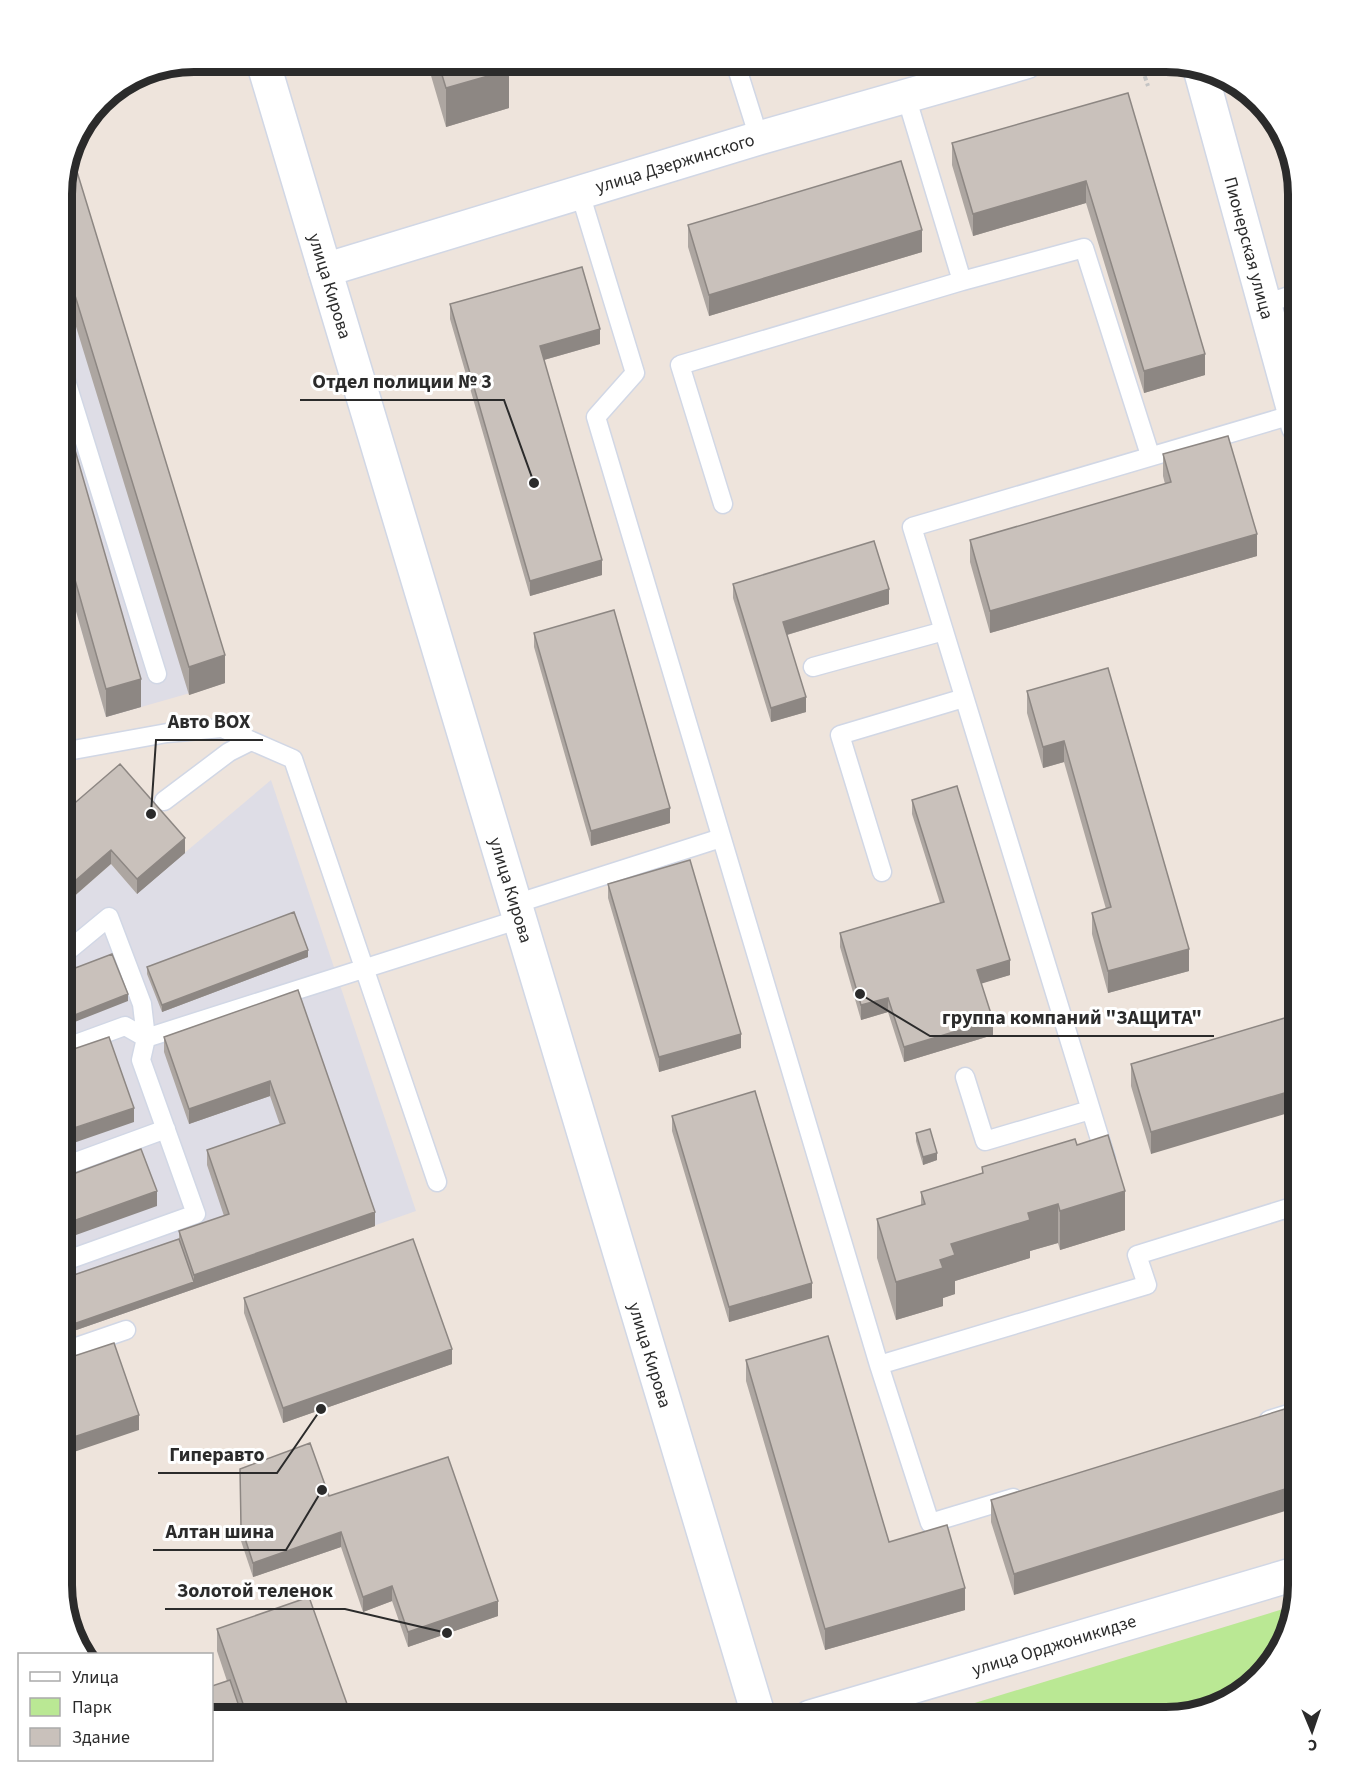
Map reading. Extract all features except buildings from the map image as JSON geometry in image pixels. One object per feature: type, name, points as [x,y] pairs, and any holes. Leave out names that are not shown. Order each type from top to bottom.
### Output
[{"type":"main road","name":"улица Кирова","points":[[266,72],[756,1707]]},
{"type":"main road","name":"улица Дзержинского","points":[[325,270],[759,138],[991,72]]},
{"type":"main road","name":"Пионерская улица","points":[[1202,77],[1288,387]]},
{"type":"main road","name":"улица Орджоникидзе","points":[[847,1707],[1288,1576]]},
{"type":"lane","points":[[738,72],[759,138]]},
{"type":"lane","points":[[906,96],[962,281]]},
{"type":"lane","points":[[580,192],[635,373],[596,417],[879,1365],[930,1523],[1031,1493]]},
{"type":"lane","points":[[723,504],[680,365],[962,281],[1084,248],[1150,456]]},
{"type":"lane","points":[[1265,304],[1288,297]]},
{"type":"lane","points":[[72,400],[157,674]]},
{"type":"lane","points":[[1106,1159],[1089,1110],[912,526],[1150,456],[1288,422]]},
{"type":"lane","points":[[813,667],[944,631]]},
{"type":"lane","points":[[882,872],[840,735],[964,698]]},
{"type":"lane","points":[[72,750],[167,733],[222,728],[293,759],[437,1182]]},
{"type":"lane","points":[[164,801],[229,752],[251,741]]},
{"type":"lane","points":[[72,1046],[125,1026],[146,1038],[365,968],[721,838]]},
{"type":"lane","points":[[72,948],[109,917],[142,1004],[146,1038],[141,1060],[196,1214],[72,1258]]},
{"type":"lane","points":[[965,1077],[985,1141],[1089,1110]]},
{"type":"lane","points":[[72,1163],[166,1130]]},
{"type":"lane","points":[[879,1365],[1147,1285],[1137,1255],[1288,1207]]},
{"type":"lane","points":[[72,1349],[126,1330]]},
{"type":"lane","points":[[1254,1425],[1288,1414]]},
{"type":"path","points":[[1143,72],[1148,86]]},
{"type":"shaded area","points":[[72,185],[225,683],[106,717],[72,597]]},
{"type":"shaded area","points":[[271,780],[416,1211],[72,1331],[72,898],[111,864],[137,893]]},
{"type":"green space","points":[[1286,1608],[1275,1639],[1258,1666],[1234,1687],[1198,1703],[1166,1707],[962,1707]]},
{"type":"place","name":"Отдел полиции № 3","points":[[534,483]]},
{"type":"place","name":"Авто BOX","points":[[151,814]]},
{"type":"place","name":"группа компаний \"ЗАЩИТА\"","points":[[860,994]]},
{"type":"place","name":"Гиперавто","points":[[321,1409]]},
{"type":"place","name":"Алтан шина","points":[[322,1490]]},
{"type":"place","name":"Золотой теленок","points":[[447,1633]]}]
